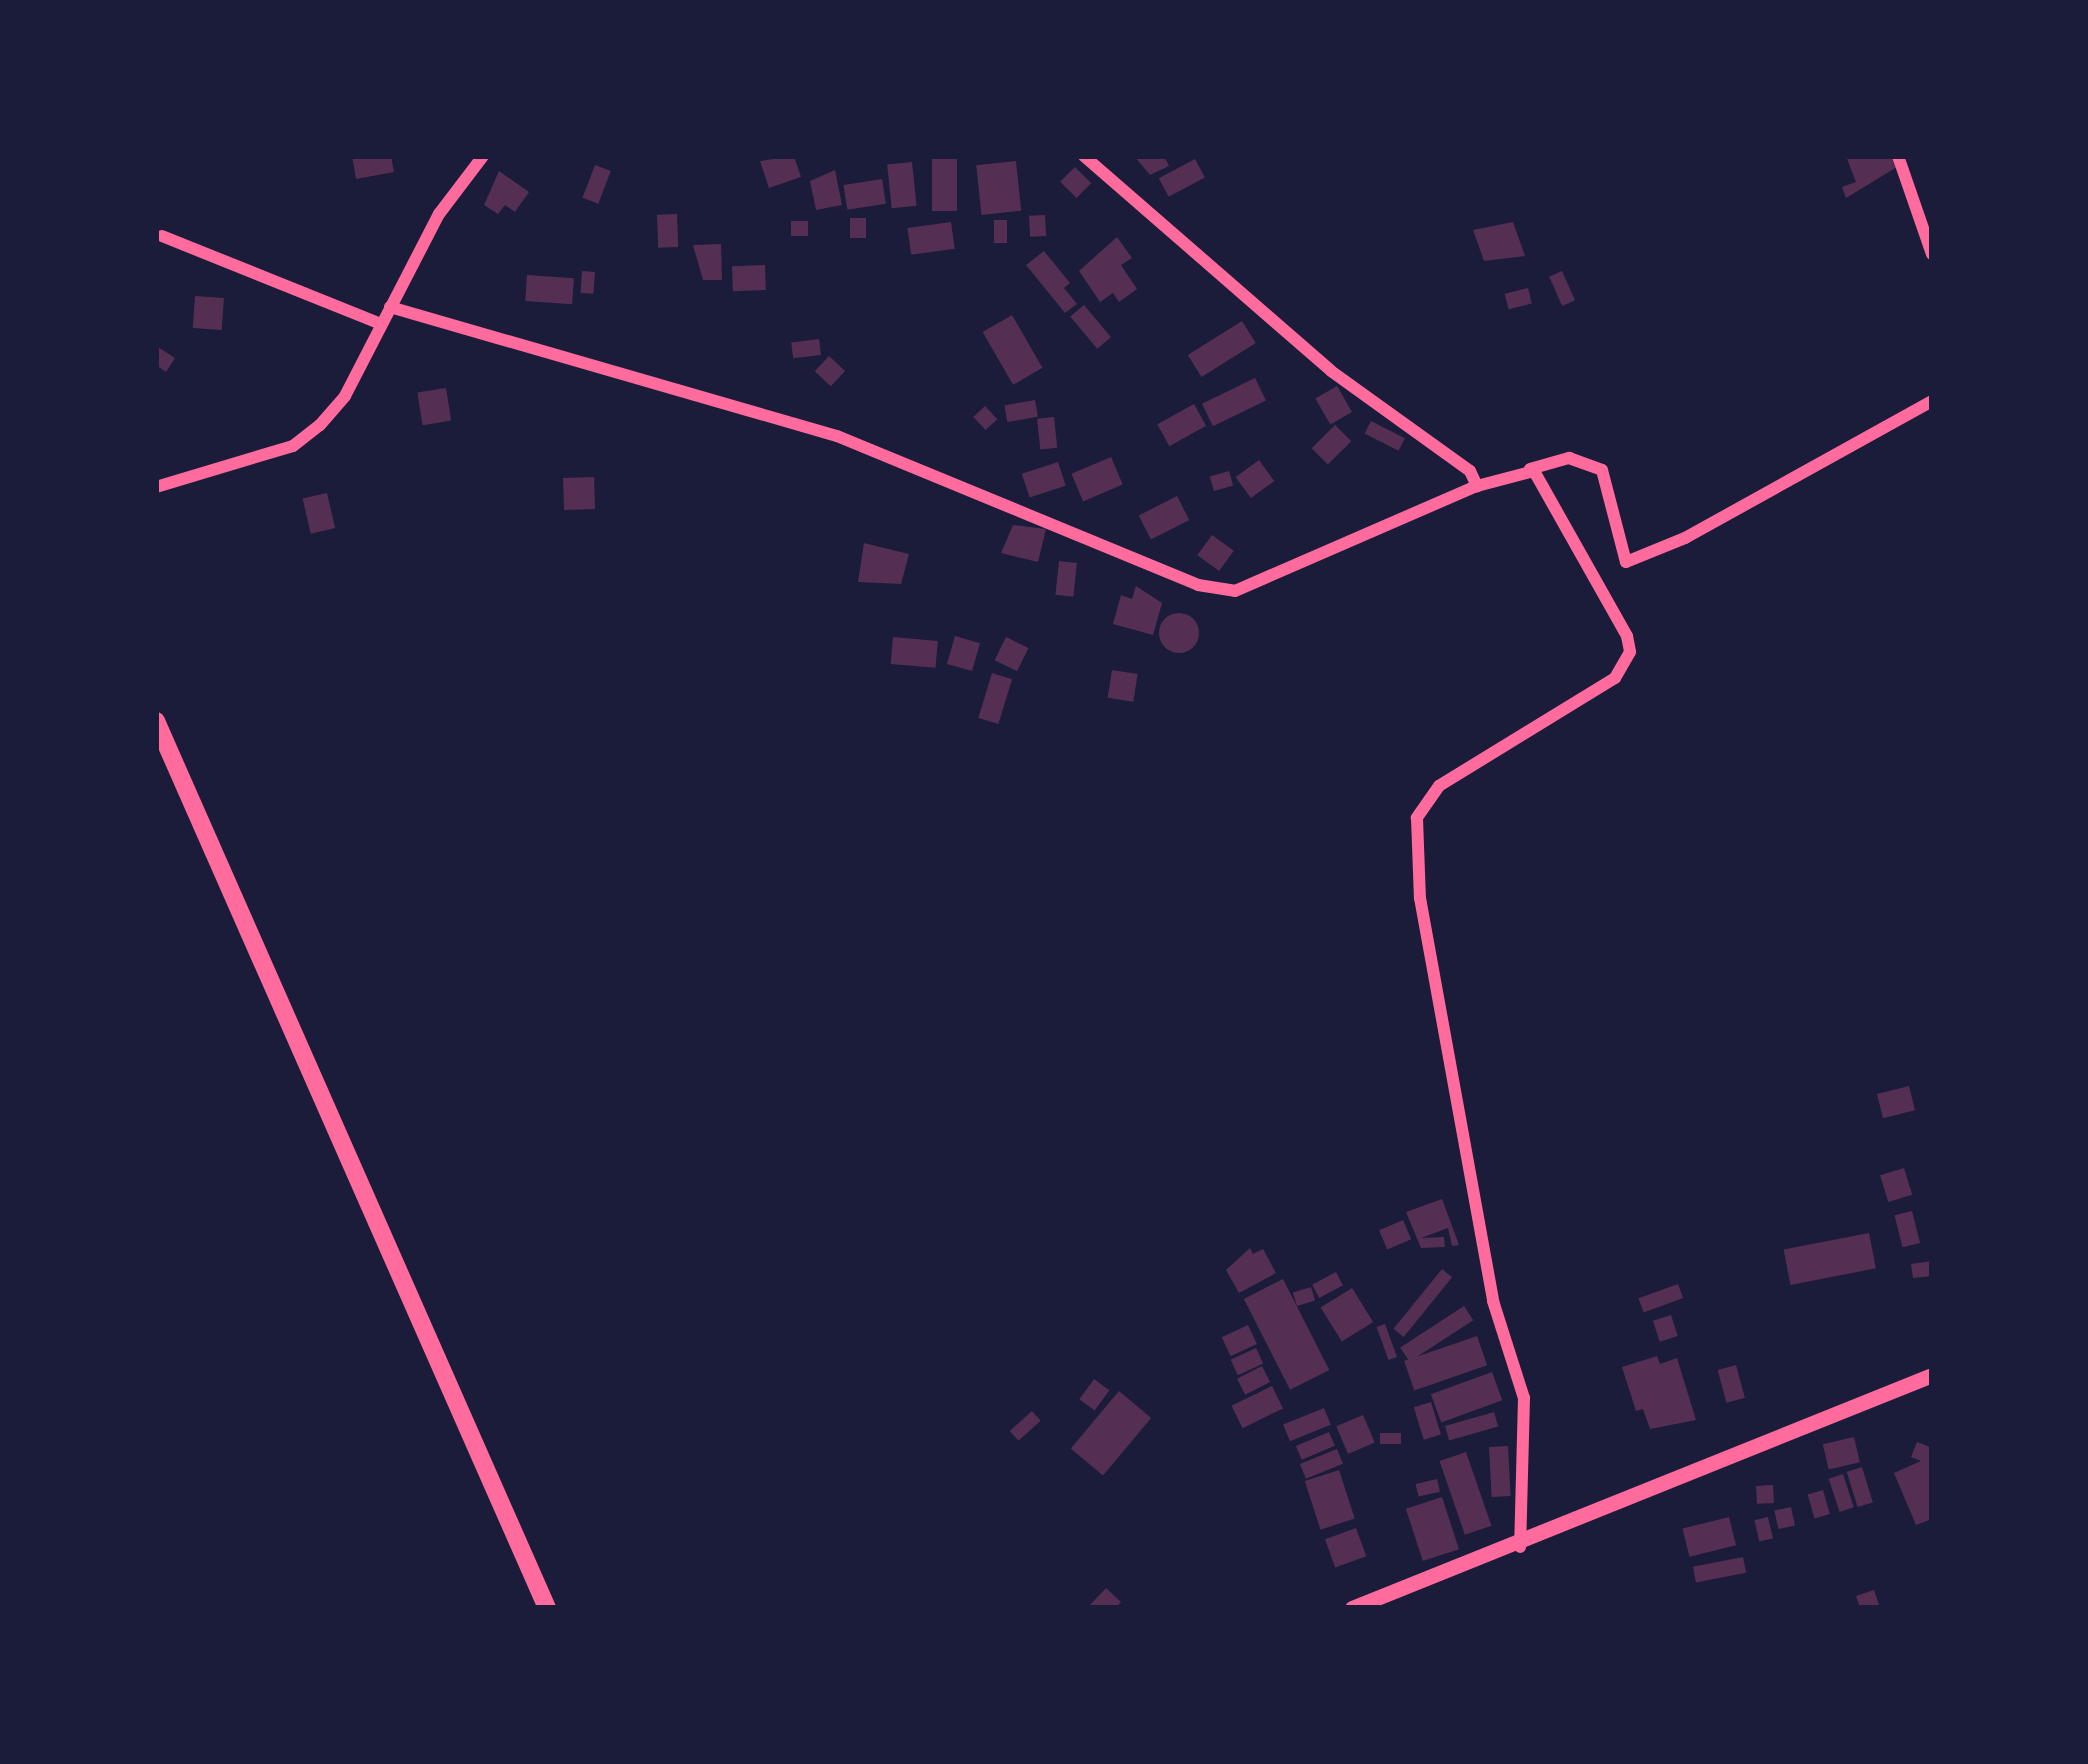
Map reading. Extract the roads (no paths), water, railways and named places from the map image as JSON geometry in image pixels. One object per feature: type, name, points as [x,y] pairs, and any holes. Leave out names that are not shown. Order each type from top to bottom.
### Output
[{"type":"main road","points":[[156,722],[547,1608]]},
{"type":"street","points":[[156,487],[293,446],[345,396],[439,214],[483,156]]},
{"type":"street","points":[[1084,156],[1331,371],[1470,471],[1478,486]]},
{"type":"street","points":[[1898,156],[1932,254]]},
{"type":"street","points":[[162,236],[381,324]]},
{"type":"street","points":[[390,307],[837,436],[1198,585],[1235,591],[1478,486],[1568,458],[1602,470],[1626,562],[1685,538],[1932,401]]},
{"type":"street","points":[[1520,1547],[1524,1398],[1493,1301],[1420,898],[1417,818],[1439,786],[1615,678],[1630,652],[1540,477],[1529,469]]},
{"type":"street","points":[[1352,1608],[1520,1547],[1932,1376]]}]
